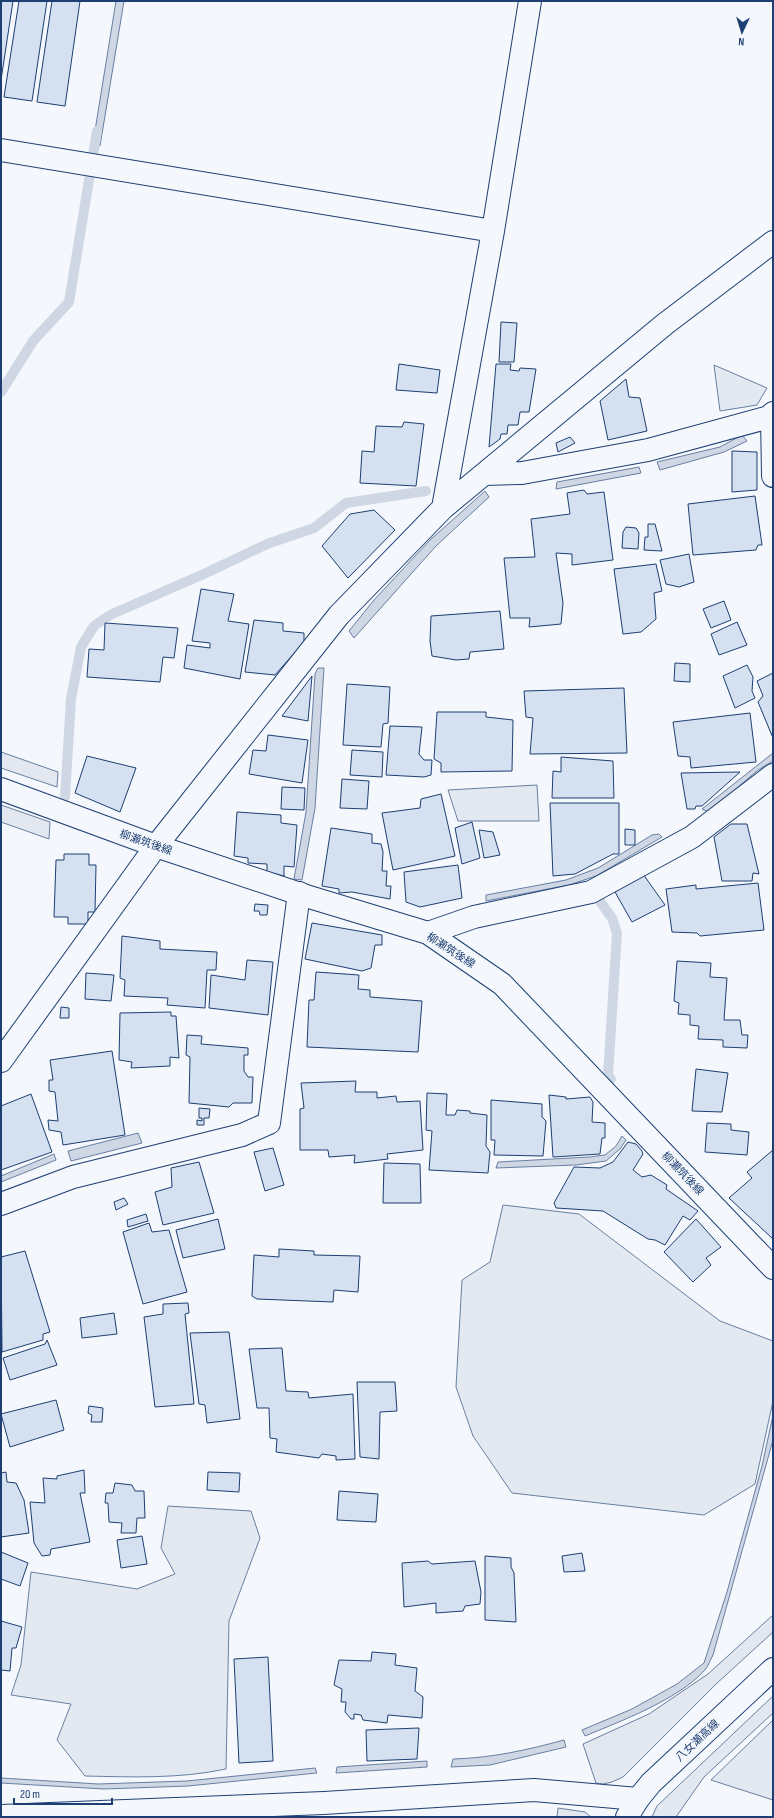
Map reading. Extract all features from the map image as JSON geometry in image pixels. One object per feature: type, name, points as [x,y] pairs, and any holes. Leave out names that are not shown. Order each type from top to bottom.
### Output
[{"type":"street","points":[[443,508],[493,231],[530,1]]},
{"type":"street","points":[[1,150],[493,231]]},
{"type":"street","points":[[1,1061],[156,846],[339,615],[443,508],[666,324],[773,242]]},
{"type":"street","points":[[484,474],[522,474],[648,450],[773,415],[773,476]]},
{"type":"street","points":[[428,933],[474,917],[591,892],[692,838],[773,775]]},
{"type":"street","name":"柳瀬筑後線","points":[[1,789],[156,846],[299,894],[428,933],[502,984],[773,1268]]},
{"type":"street","points":[[1,1204],[73,1177],[242,1135],[269,1123],[299,894]]},
{"type":"street","name":"八女瀬高線","points":[[632,1808],[651,1783],[773,1669]]},
{"type":"street","points":[[1,1816],[324,1803],[534,1790],[632,1808]]},
{"type":"shaded area","points":[[116,1],[124,1],[100,146],[93,143]]},
{"type":"shaded area","points":[[714,365],[767,388],[757,405],[720,411]]},
{"type":"shaded area","points":[[742,435],[747,441],[724,452],[660,470],[657,462],[720,447]]},
{"type":"shaded area","points":[[639,467],[641,473],[556,489],[557,482]]},
{"type":"shaded area","points":[[485,491],[489,497],[436,546],[354,638],[349,631],[374,600],[430,540]]},
{"type":"shaded area","points":[[318,668],[324,668],[315,808],[302,880],[294,879],[306,812],[315,674]]},
{"type":"shaded area","points":[[1,752],[58,772],[57,787],[1,768]]},
{"type":"shaded area","points":[[773,753],[773,761],[758,770],[709,812],[702,809]]},
{"type":"shaded area","points":[[537,785],[539,821],[458,821],[448,790]]},
{"type":"shaded area","points":[[1,805],[50,822],[49,839],[1,822]]},
{"type":"shaded area","points":[[659,834],[662,837],[596,876],[569,885],[486,901],[486,895],[566,880],[598,868],[652,835]]},
{"type":"shaded area","points":[[138,1133],[142,1143],[71,1161],[68,1151]]},
{"type":"shaded area","points":[[622,1136],[626,1140],[620,1149],[606,1161],[576,1165],[496,1168],[498,1162],[605,1155],[616,1146]]},
{"type":"shaded area","points":[[54,1154],[56,1160],[1,1182],[1,1176]]},
{"type":"shaded area","points":[[503,1205],[579,1214],[720,1321],[773,1341],[773,1401],[755,1484],[704,1515],[512,1493],[473,1436],[456,1387],[462,1280],[490,1262]]},
{"type":"shaded area","points":[[773,1415],[773,1440],[713,1655],[707,1668],[693,1682],[648,1709],[585,1736],[582,1730],[632,1709],[677,1684],[704,1663],[727,1592],[762,1466]]},
{"type":"shaded area","points":[[168,1506],[251,1511],[260,1538],[229,1621],[226,1769],[173,1776],[85,1776],[57,1740],[71,1704],[11,1695],[21,1665],[31,1572],[137,1589],[175,1574],[161,1548]]},
{"type":"shaded area","points":[[773,1615],[773,1632],[715,1685],[623,1777],[603,1784],[596,1783],[583,1744],[649,1714],[708,1674]]},
{"type":"shaded area","points":[[773,1696],[773,1713],[704,1777],[676,1817],[652,1817],[657,1806]]},
{"type":"shaded area","points":[[773,1720],[773,1800],[711,1780]]},
{"type":"shaded area","points":[[564,1740],[566,1747],[490,1765],[451,1767],[453,1759],[509,1753]]},
{"type":"shaded area","points":[[427,1761],[427,1767],[336,1773],[337,1767]]},
{"type":"shaded area","points":[[315,1768],[317,1773],[188,1786],[104,1789],[1,1783],[1,1778],[98,1784],[187,1781]]},
{"type":"shaded area","points":[[558,1808],[585,1812],[591,1817],[557,1817]]},
{"type":"building","points":[[1,1],[13,1],[1,80]]},
{"type":"building","points":[[19,1],[47,1],[32,101],[4,97]]},
{"type":"building","points":[[52,1],[80,1],[65,106],[37,102]]},
{"type":"building","points":[[501,322],[517,323],[514,362],[499,362]]},
{"type":"building","points":[[399,364],[440,370],[437,393],[396,390]]},
{"type":"building","points":[[496,364],[511,364],[510,370],[519,371],[520,368],[536,369],[529,412],[520,412],[518,425],[508,425],[507,434],[501,434],[500,439],[489,447]]},
{"type":"building","points":[[626,379],[629,397],[640,398],[647,431],[608,440],[600,401]]},
{"type":"building","points":[[404,422],[424,424],[416,486],[360,483],[362,451],[374,452],[376,426],[402,427]]},
{"type":"building","points":[[570,437],[575,443],[558,452],[556,443]]},
{"type":"building","points":[[732,451],[757,452],[757,490],[732,492]]},
{"type":"building","points":[[584,490],[587,494],[604,492],[613,560],[572,565],[572,554],[556,553],[563,603],[561,624],[529,627],[530,618],[510,618],[504,558],[535,557],[531,519],[570,514],[567,493]]},
{"type":"building","points":[[755,496],[762,545],[758,545],[756,550],[693,555],[688,504]]},
{"type":"building","points":[[374,510],[395,530],[348,578],[322,546],[350,514]]},
{"type":"building","points":[[648,524],[655,524],[662,551],[644,550],[645,537],[648,537]]},
{"type":"building","points":[[626,527],[636,528],[639,533],[638,549],[622,548],[623,532]]},
{"type":"building","points":[[689,554],[694,582],[679,587],[666,584],[660,560]]},
{"type":"building","points":[[656,564],[662,591],[654,593],[656,619],[641,632],[623,634],[614,569]]},
{"type":"building","points":[[201,589],[234,594],[228,621],[249,624],[240,679],[184,668],[187,645],[210,648],[210,643],[192,641]]},
{"type":"building","points":[[724,601],[731,620],[711,628],[703,609]]},
{"type":"building","points":[[500,611],[504,649],[470,652],[469,659],[456,660],[432,656],[430,641],[431,616]]},
{"type":"building","points":[[254,620],[283,623],[283,631],[304,633],[304,642],[275,675],[245,672]]},
{"type":"building","points":[[737,622],[747,645],[719,655],[711,634]]},
{"type":"building","points":[[105,623],[178,628],[174,658],[163,657],[160,682],[87,677],[89,649],[104,650]]},
{"type":"building","points":[[675,663],[690,664],[690,682],[674,681]]},
{"type":"building","points":[[747,665],[753,677],[752,691],[755,698],[735,708],[723,676]]},
{"type":"building","points":[[773,673],[773,738],[758,702],[763,696],[757,681]]},
{"type":"building","points":[[312,676],[308,721],[282,716]]},
{"type":"building","points":[[347,684],[390,687],[388,723],[383,724],[381,747],[343,745]]},
{"type":"building","points":[[624,688],[627,753],[530,754],[533,718],[526,717],[524,691]]},
{"type":"building","points":[[437,712],[486,712],[486,717],[513,720],[512,771],[441,772],[441,763],[434,759]]},
{"type":"building","points":[[750,713],[756,762],[691,768],[690,757],[678,756],[673,722]]},
{"type":"building","points":[[390,726],[422,727],[419,754],[424,760],[432,760],[431,775],[424,777],[386,775]]},
{"type":"building","points":[[268,735],[308,740],[302,783],[249,774],[253,750],[266,751]]},
{"type":"building","points":[[352,750],[383,752],[382,777],[350,775]]},
{"type":"building","points":[[87,756],[136,768],[120,812],[75,793]]},
{"type":"building","points":[[561,757],[613,761],[614,798],[552,798],[553,771],[561,772]]},
{"type":"building","points":[[740,772],[702,806],[696,806],[695,809],[687,809],[681,773]]},
{"type":"building","points":[[342,779],[369,781],[367,809],[340,808]]},
{"type":"building","points":[[282,787],[305,788],[304,810],[281,809]]},
{"type":"building","points":[[441,794],[455,856],[393,870],[382,813],[420,808],[421,799]]},
{"type":"building","points":[[550,803],[619,803],[619,854],[613,854],[575,874],[553,876]]},
{"type":"building","points":[[237,812],[281,815],[281,823],[297,825],[294,867],[284,866],[284,876],[267,872],[267,864],[248,863],[248,858],[234,856]]},
{"type":"building","points":[[472,822],[480,858],[462,864],[455,828]]},
{"type":"building","points":[[731,824],[747,824],[759,874],[753,873],[752,881],[722,881],[714,837]]},
{"type":"building","points":[[331,828],[372,834],[372,843],[381,844],[383,852],[382,871],[387,871],[386,886],[391,886],[390,899],[352,892],[339,893],[339,889],[322,886]]},
{"type":"building","points":[[625,829],[635,830],[635,845],[625,845]]},
{"type":"building","points":[[479,830],[493,832],[500,855],[484,858]]},
{"type":"building","points":[[64,854],[89,854],[89,865],[96,865],[95,912],[88,912],[88,924],[68,924],[68,917],[54,917],[56,860],[64,860]]},
{"type":"building","points":[[458,865],[462,898],[420,907],[406,902],[404,872]]},
{"type":"building","points":[[643,874],[665,905],[632,922],[615,892]]},
{"type":"building","points":[[758,883],[764,930],[700,936],[697,933],[672,932],[666,889],[696,885],[696,889]]},
{"type":"building","points":[[255,904],[268,905],[267,915],[260,915],[259,911],[254,911]]},
{"type":"building","points":[[312,923],[382,935],[382,945],[375,945],[371,968],[362,971],[305,959]]},
{"type":"building","points":[[122,936],[160,941],[160,949],[217,952],[216,970],[207,970],[205,1008],[167,1005],[168,998],[124,996],[125,980],[120,978]]},
{"type":"building","points":[[247,960],[273,962],[268,1015],[209,1008],[211,975],[245,980]]},
{"type":"building","points":[[677,961],[711,963],[710,977],[727,978],[724,1020],[740,1020],[742,1035],[748,1035],[747,1048],[723,1047],[723,1040],[698,1039],[699,1026],[690,1025],[690,1015],[678,1014],[679,1003],[674,1001]]},
{"type":"building","points":[[316,972],[359,975],[358,989],[370,990],[370,997],[422,1001],[418,1052],[307,1047],[309,1000],[314,1000]]},
{"type":"building","points":[[86,973],[114,975],[111,1001],[85,999]]},
{"type":"building","points":[[61,1007],[69,1008],[69,1018],[60,1018]]},
{"type":"building","points":[[171,1012],[171,1016],[176,1016],[179,1058],[170,1057],[170,1066],[131,1068],[132,1062],[119,1060],[120,1013]]},
{"type":"building","points":[[187,1035],[202,1036],[201,1044],[248,1048],[248,1055],[244,1055],[244,1071],[248,1077],[253,1077],[252,1103],[233,1103],[229,1107],[189,1103],[190,1057],[186,1055]]},
{"type":"building","points":[[112,1051],[125,1135],[63,1145],[61,1132],[49,1130],[48,1120],[58,1121],[55,1092],[49,1091],[49,1080],[53,1080],[50,1060]]},
{"type":"building","points":[[696,1069],[728,1073],[722,1112],[692,1111]]},
{"type":"building","points":[[356,1081],[355,1092],[377,1092],[377,1098],[396,1096],[397,1102],[420,1101],[423,1150],[387,1154],[388,1159],[354,1163],[355,1155],[329,1157],[328,1150],[300,1150],[300,1109],[304,1108],[301,1083]]},
{"type":"building","points":[[427,1093],[447,1094],[446,1115],[455,1115],[457,1110],[487,1115],[486,1146],[490,1152],[488,1173],[429,1170],[432,1131],[426,1130]]},
{"type":"building","points":[[31,1094],[52,1152],[1,1170],[1,1106]]},
{"type":"building","points":[[549,1095],[566,1097],[566,1099],[590,1097],[593,1102],[592,1122],[605,1123],[605,1138],[602,1138],[600,1154],[553,1157]]},
{"type":"building","points":[[491,1100],[542,1104],[542,1117],[546,1121],[543,1156],[494,1155],[495,1140],[491,1140]]},
{"type":"building","points":[[199,1108],[210,1109],[209,1118],[204,1118],[204,1125],[197,1125],[197,1120],[202,1121],[202,1118],[199,1118]]},
{"type":"building","points":[[707,1123],[731,1124],[731,1130],[749,1132],[747,1155],[705,1152]]},
{"type":"building","points":[[628,1142],[636,1144],[643,1154],[633,1170],[642,1177],[651,1175],[667,1185],[666,1189],[698,1211],[690,1220],[683,1216],[665,1245],[655,1240],[648,1239],[603,1211],[556,1208],[554,1203],[574,1167],[600,1168],[613,1162]]},
{"type":"building","points":[[273,1148],[284,1185],[265,1191],[254,1152]]},
{"type":"building","points":[[773,1150],[773,1239],[729,1198],[752,1178],[747,1172]]},
{"type":"building","points":[[199,1162],[214,1213],[163,1225],[155,1192],[172,1187],[171,1168]]},
{"type":"building","points":[[384,1163],[420,1164],[421,1203],[383,1203]]},
{"type":"building","points":[[124,1198],[128,1204],[116,1210],[114,1202]]},
{"type":"building","points":[[146,1214],[148,1221],[128,1227],[127,1220]]},
{"type":"building","points":[[218,1219],[225,1249],[183,1258],[176,1230]]},
{"type":"building","points":[[696,1219],[721,1247],[706,1258],[711,1265],[693,1282],[664,1252]]},
{"type":"building","points":[[149,1223],[152,1232],[169,1230],[187,1292],[143,1304],[123,1232]]},
{"type":"building","points":[[279,1249],[314,1251],[314,1255],[360,1256],[358,1292],[334,1290],[333,1302],[257,1299],[252,1296],[254,1255],[279,1257]]},
{"type":"building","points":[[25,1251],[50,1332],[43,1334],[43,1340],[2,1352],[1,1257]]},
{"type":"building","points":[[188,1303],[189,1313],[185,1314],[194,1404],[155,1407],[144,1317],[163,1314],[163,1304]]},
{"type":"building","points":[[114,1313],[117,1334],[82,1338],[80,1318]]},
{"type":"building","points":[[229,1332],[240,1419],[207,1423],[205,1405],[199,1404],[190,1333]]},
{"type":"building","points":[[47,1340],[57,1365],[10,1380],[3,1358],[45,1344]]},
{"type":"building","points":[[282,1348],[286,1391],[308,1392],[309,1398],[353,1394],[355,1459],[336,1460],[336,1456],[322,1454],[319,1458],[276,1452],[277,1439],[270,1438],[269,1408],[257,1408],[249,1349]]},
{"type":"building","points":[[357,1382],[395,1382],[397,1411],[380,1412],[379,1459],[360,1457]]},
{"type":"building","points":[[56,1400],[64,1430],[10,1447],[1,1414]]},
{"type":"building","points":[[89,1406],[103,1408],[102,1422],[91,1422],[92,1415],[88,1413]]},
{"type":"building","points":[[84,1470],[85,1493],[80,1493],[90,1542],[51,1549],[50,1555],[42,1556],[34,1543],[30,1502],[45,1503],[43,1478],[57,1479],[57,1476]]},
{"type":"building","points":[[6,1472],[7,1482],[16,1483],[24,1500],[29,1533],[1,1537],[1,1473]]},
{"type":"building","points":[[208,1472],[240,1473],[239,1492],[207,1490]]},
{"type":"building","points":[[115,1483],[132,1485],[135,1491],[144,1491],[145,1518],[137,1518],[136,1533],[121,1533],[122,1523],[109,1522],[108,1503],[105,1503],[106,1493],[113,1493]]},
{"type":"building","points":[[339,1491],[378,1494],[376,1522],[337,1520]]},
{"type":"building","points":[[142,1536],[147,1564],[121,1568],[117,1540]]},
{"type":"building","points":[[1,1552],[28,1563],[20,1586],[1,1579]]},
{"type":"building","points":[[582,1553],[585,1571],[564,1572],[562,1556]]},
{"type":"building","points":[[485,1556],[511,1558],[511,1567],[514,1573],[516,1622],[485,1620]]},
{"type":"building","points":[[428,1561],[432,1564],[475,1561],[481,1592],[480,1604],[465,1606],[463,1611],[436,1613],[436,1603],[404,1607],[402,1563]]},
{"type":"building","points":[[1,1621],[22,1627],[16,1648],[12,1648],[10,1671],[1,1670]]},
{"type":"building","points":[[372,1652],[396,1654],[395,1665],[417,1668],[415,1691],[423,1697],[422,1718],[388,1715],[387,1723],[363,1720],[361,1715],[354,1714],[354,1719],[351,1719],[345,1712],[346,1702],[341,1702],[342,1689],[334,1685],[339,1660],[371,1661]]},
{"type":"building","points":[[268,1657],[273,1761],[239,1763],[234,1659]]},
{"type":"building","points":[[419,1728],[417,1759],[367,1761],[366,1730]]},
{"type":"waterway","points":[[1,392],[33,341],[69,302],[97,131]]},
{"type":"waterway","points":[[65,797],[71,699],[81,647],[94,626],[110,615],[206,573],[267,544],[314,528],[346,503],[426,491]]},
{"type":"waterway","points":[[596,896],[612,918],[617,933],[608,1075],[611,1079]]}]
